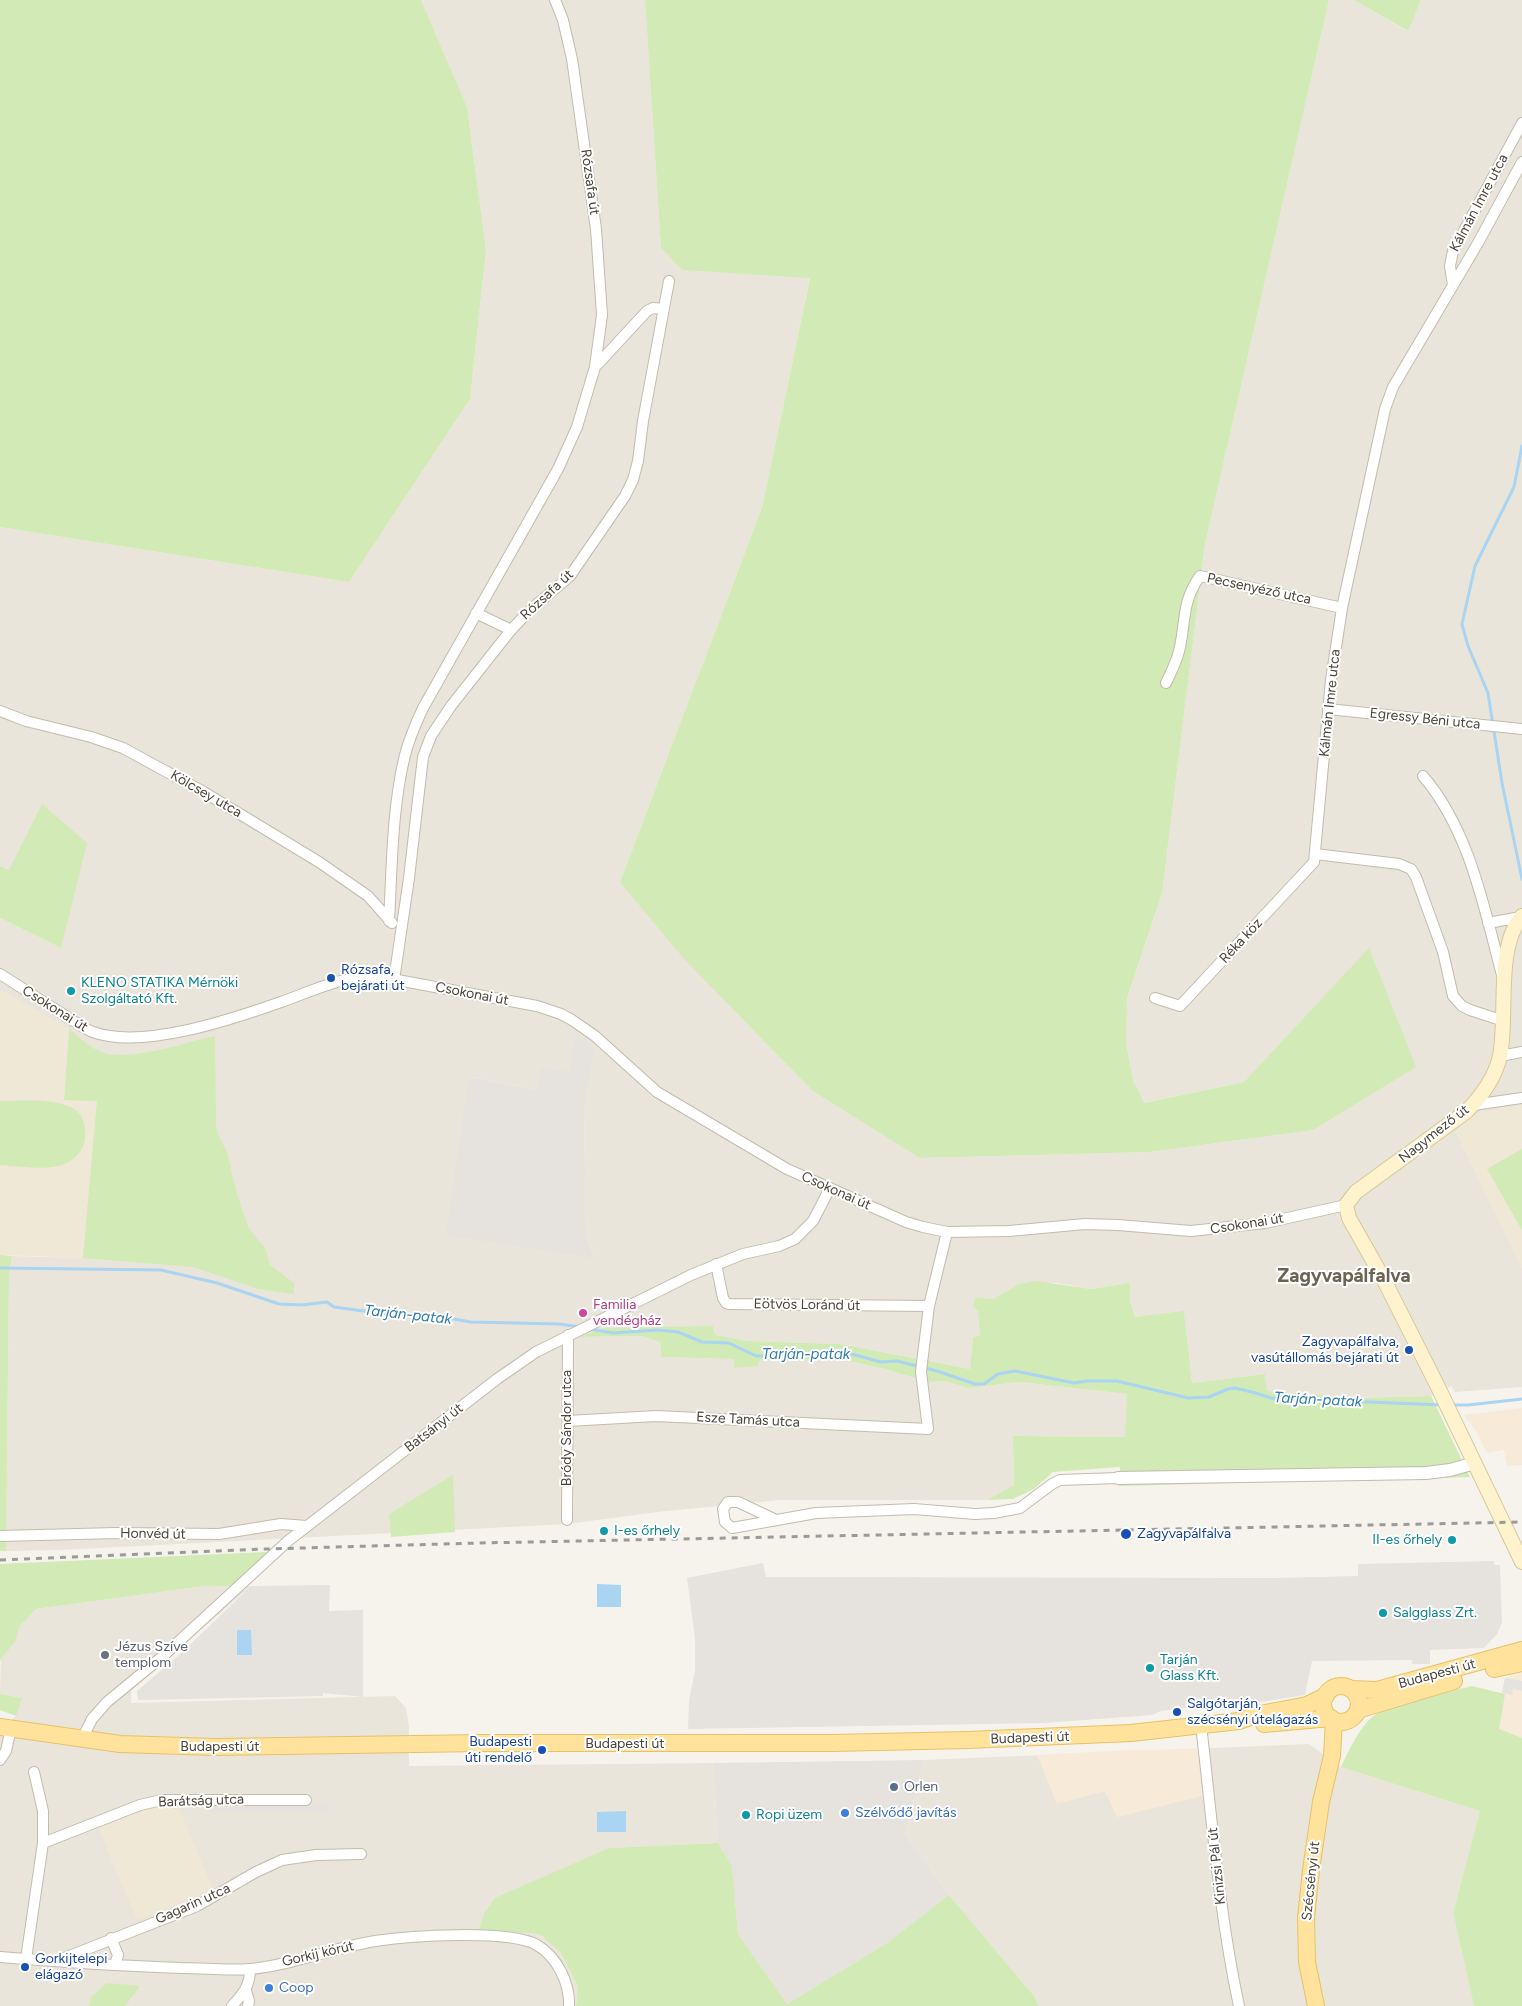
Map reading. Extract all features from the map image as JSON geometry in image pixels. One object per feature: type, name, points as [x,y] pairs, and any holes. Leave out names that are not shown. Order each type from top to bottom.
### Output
[{"type":"main road","name":"Nagymező út","points":[[1346,1205],[1356,1192],[1417,1149],[1472,1105],[1489,1084],[1500,1056],[1509,940],[1511,931],[1522,916]]},
{"type":"main road","points":[[1346,1205],[1350,1218],[1384,1280],[1451,1413],[1522,1562]]},
{"type":"main road","name":"Budapesti út","points":[[1350,1689],[1377,1690],[1522,1650]]},
{"type":"main road","name":"Budapesti út","points":[[1239,1721],[1260,1724],[1343,1717],[1505,1666],[1522,1664]]},
{"type":"main road","points":[[1344,1687],[1350,1689],[1358,1698],[1343,1717],[1324,1707],[1326,1696],[1334,1688],[1344,1687]]},
{"type":"main road","name":"Budapesti út","points":[[4,1726],[120,1744],[216,1747],[482,1743],[832,1743],[1045,1738],[1131,1733],[1239,1721],[1260,1714],[1307,1705],[1326,1696]]},
{"type":"main road","name":"Szécsényi út","points":[[1316,2006],[1307,1962],[1306,1918],[1310,1870],[1321,1802],[1343,1717]]},
{"type":"street","name":"Rózsafa út","points":[[390,921],[398,792],[405,754],[423,708],[558,469],[577,427],[595,367],[602,315],[596,229],[572,58],[555,0]]},
{"type":"street","name":"Kálmán Imre utca","points":[[1453,286],[1450,266],[1453,251],[1522,123]]},
{"type":"street","name":"Kálmán Imre utca","points":[[1315,854],[1330,680],[1342,608],[1378,435],[1387,403],[1393,387],[1453,286],[1522,162]]},
{"type":"street","name":"Rózsafa út","points":[[394,980],[423,757],[431,736],[451,706],[511,630],[529,611],[570,576],[625,496],[633,480],[638,460],[658,331],[669,281]]},
{"type":"street","name":"Rózsafa út","points":[[595,367],[647,311],[653,308],[664,309]]},
{"type":"street","name":"Pecsenyéző utca","points":[[1166,683],[1178,657],[1184,611],[1193,585],[1200,576],[1342,608]]},
{"type":"street","name":"Rózsafa út","points":[[476,613],[511,630]]},
{"type":"street","name":"Egressy Béni utca","points":[[1328,710],[1522,729]]},
{"type":"street","name":"Kölcsey utca","points":[[0,711],[26,721],[91,737],[123,748],[187,782],[319,862],[368,896],[390,921]]},
{"type":"street","name":"Nagymező út","points":[[1423,776],[1438,796],[1454,824],[1478,888],[1505,988]]},
{"type":"street","points":[[1315,854],[1399,864],[1411,869],[1443,952],[1453,996],[1462,1006],[1470,1010],[1504,1021]]},
{"type":"street","name":"Réka köz","points":[[1155,998],[1180,1006],[1314,862],[1315,854]]},
{"type":"street","name":"Nagymező út","points":[[1488,922],[1522,916]]},
{"type":"street","points":[[390,921],[401,928]]},
{"type":"street","name":"Csokonai út","points":[[0,974],[89,1030],[108,1037],[128,1038],[164,1034],[238,1017],[331,983],[364,976],[537,1006],[561,1014],[595,1036],[648,1086],[670,1101],[787,1169],[906,1222],[947,1232],[1009,1231],[1084,1224],[1118,1225],[1175,1231],[1204,1231],[1265,1223],[1346,1205]]},
{"type":"street","points":[[1500,1056],[1522,1052]]},
{"type":"street","points":[[1472,1105],[1522,1098]]},
{"type":"street","name":"Batsányi út","points":[[82,1739],[92,1719],[106,1702],[163,1656],[306,1526],[497,1379],[536,1352],[572,1332],[716,1264],[750,1252],[787,1243],[794,1239],[802,1234],[813,1221],[830,1188]]},
{"type":"street","points":[[929,1306],[947,1232]]},
{"type":"street","name":"Eötvös Loránd út","points":[[716,1264],[723,1298],[729,1304],[929,1306]]},
{"type":"street","name":"Esze Tamás utca","points":[[568,1421],[656,1416],[928,1428],[921,1367],[929,1306]]},
{"type":"street","name":"Bródy Sándor utca","points":[[567,1520],[568,1421],[572,1332]]},
{"type":"street","points":[[774,1519],[816,1513],[914,1509],[975,1514],[994,1513],[1020,1508],[1060,1480],[1426,1473],[1450,1470],[1475,1462]]},
{"type":"street","name":"Honvéd út","points":[[0,1536],[117,1533],[197,1535],[250,1530],[281,1524],[306,1526]]},
{"type":"street","name":"Kinizsi Pál út","points":[[1201,1725],[1228,1956],[1239,2006]]},
{"type":"street","name":"Budapesti út","points":[[0,1760],[6,1751],[4,1726]]},
{"type":"street","points":[[26,1959],[43,1843],[43,1811],[34,1772]]},
{"type":"street","name":"Barátság utca","points":[[43,1843],[140,1805],[162,1800],[306,1800]]},
{"type":"street","name":"Gagarin utca","points":[[56,1962],[111,1938],[208,1901],[256,1872],[282,1860],[316,1855],[360,1854]]},
{"type":"street","name":"Gorkij körút","points":[[0,1957],[115,1966],[226,1970],[250,1969],[344,1947],[396,1939],[497,1936],[527,1941],[547,1952],[560,1971],[569,1994],[569,2006]]},
{"type":"street","points":[[111,1938],[118,1955],[115,1966]]},
{"type":"street","points":[[232,2006],[246,1991],[250,1969]]},
{"type":"street","points":[[246,1991],[249,2001],[248,2006]]},
{"type":"shaded area","points":[[421,0],[645,0],[661,248],[682,270],[810,277],[762,508],[620,882],[920,1158],[1150,1152],[1313,1130],[1369,949],[1244,1082],[1143,1103],[1133,1080],[1126,1043],[1127,998],[1162,893],[1205,544],[1329,0],[1354,0],[1407,31],[1421,0],[1522,0],[1522,1105],[1476,1114],[1456,1131],[1522,1268],[1522,1387],[1455,1392],[1451,1386],[1431,1396],[1361,1398],[1266,1391],[1265,1374],[1192,1383],[1184,1312],[1135,1317],[1130,1300],[1130,1283],[1091,1289],[1057,1283],[1019,1284],[993,1299],[975,1297],[973,1305],[978,1312],[980,1335],[973,1337],[970,1369],[840,1344],[748,1341],[715,1335],[713,1326],[580,1337],[642,1336],[660,1342],[661,1357],[734,1359],[733,1368],[760,1360],[840,1359],[881,1368],[929,1382],[945,1381],[968,1388],[1020,1382],[1128,1394],[1126,1437],[1013,1436],[1014,1485],[987,1500],[780,1500],[657,1512],[568,1524],[61,1550],[6,1551],[9,1276],[12,1256],[83,1258],[69,1029],[0,990],[0,918],[61,948],[9,870],[0,866],[0,527],[349,582],[470,399],[486,250],[467,107]],"holes":[[[595,1048],[584,1112],[586,1235],[595,1257],[470,1077],[536,1090],[570,1072]]]},
{"type":"shaded area","points":[[0,990],[69,1029],[64,1099],[97,1100],[83,1258],[0,1255]]},
{"type":"shaded area","points":[[575,1035],[595,1048],[584,1112],[586,1235],[595,1258],[446,1235],[469,1077],[536,1090],[542,1068],[570,1072]]},
{"type":"shaded area","points":[[1522,1105],[1522,1268],[1456,1131],[1476,1114]]},
{"type":"shaded area","points":[[1522,1408],[1522,1465],[1507,1466],[1504,1450],[1487,1453],[1476,1431],[1464,1415]]},
{"type":"shaded area","points":[[1494,1561],[1494,1565],[1500,1565],[1502,1623],[1497,1634],[1484,1648],[1430,1650],[1430,1664],[1412,1664],[1412,1660],[1312,1661],[1305,1695],[1228,1707],[1207,1705],[1161,1711],[1152,1715],[1044,1723],[688,1729],[689,1700],[695,1671],[695,1638],[687,1578],[763,1563],[766,1577],[1273,1578],[1358,1576],[1358,1564]]},
{"type":"shaded area","points":[[330,1585],[329,1611],[363,1610],[363,1697],[323,1693],[323,1696],[138,1700],[137,1691],[178,1656],[251,1586]]},
{"type":"shaded area","points":[[204,1586],[251,1586],[131,1691],[131,1703],[395,1696],[406,1708],[409,1726],[409,1766],[713,1763],[718,1843],[609,1848],[479,1929],[540,1933],[561,1953],[578,1987],[576,2006],[0,2006],[0,1729],[16,1716],[21,1698],[0,1694],[1,1660],[20,1626],[36,1609]]},
{"type":"shaded area","points":[[1522,1673],[1522,1738],[1498,1729],[1505,1694],[1502,1693],[1505,1678]]},
{"type":"shaded area","points":[[1505,1678],[1522,1681],[1522,1691],[1513,1689],[1512,1695],[1502,1693]]},
{"type":"shaded area","points":[[1309,1744],[1341,1767],[1480,1811],[1453,1913],[1474,2006],[1039,2006],[1034,1996],[949,1895],[905,1834],[924,1760]]},
{"type":"shaded area","points":[[1201,1749],[1205,1795],[1117,1817],[1105,1791],[1057,1804],[1037,1755],[1130,1750]]},
{"type":"shaded area","points":[[924,1760],[905,1834],[949,1895],[887,1943],[787,2004],[738,1934],[732,1866],[718,1843],[713,1763]]},
{"type":"shaded area","points":[[210,1803],[328,1803],[329,1812],[210,1812]]},
{"type":"shaded area","points":[[161,1806],[180,1810],[213,1889],[137,1920],[98,1828],[136,1813]]},
{"type":"green space","points":[[0,0],[421,0],[467,107],[486,250],[470,399],[349,582],[0,527]]},
{"type":"green space","points":[[645,0],[1329,0],[1205,544],[1162,893],[1127,998],[1126,1043],[1133,1080],[1144,1103],[1244,1082],[1369,948],[1416,1067],[1313,1130],[1150,1152],[920,1158],[813,1091],[685,960],[620,882],[762,508],[810,278],[682,270],[661,248]]},
{"type":"green space","points":[[1354,0],[1421,0],[1408,31]]},
{"type":"green space","points":[[42,804],[87,843],[61,948],[0,918],[0,866],[9,870]]},
{"type":"green space","points":[[69,1029],[97,1050],[108,1054],[120,1055],[162,1050],[215,1036],[216,1127],[227,1152],[237,1194],[249,1229],[265,1248],[270,1265],[294,1283],[294,1294],[258,1289],[193,1267],[83,1258],[97,1101],[64,1100]]},
{"type":"green space","points":[[0,1101],[49,1101],[76,1110],[84,1123],[84,1145],[77,1156],[58,1166],[45,1168],[0,1165]]},
{"type":"green space","points":[[1522,1149],[1522,1230],[1487,1169]]},
{"type":"green space","points":[[0,1255],[12,1256],[9,1276],[6,1551],[0,1551]]},
{"type":"green space","points":[[1036,1281],[1091,1289],[1130,1283],[1130,1300],[1135,1317],[1184,1311],[1192,1383],[1265,1374],[1267,1391],[1361,1398],[1431,1396],[1470,1477],[1119,1486],[1120,1467],[1053,1472],[1034,1489],[1013,1499],[987,1500],[1014,1485],[1013,1436],[1125,1437],[1127,1394],[1020,1382],[968,1388],[945,1381],[929,1382],[881,1368],[840,1359],[760,1360],[757,1366],[733,1368],[734,1359],[661,1357],[660,1342],[642,1336],[578,1337],[604,1328],[713,1326],[715,1335],[748,1341],[840,1344],[970,1369],[973,1337],[980,1335],[978,1312],[973,1305],[975,1297],[993,1299],[1019,1284]]},
{"type":"green space","points":[[453,1475],[455,1532],[391,1537],[389,1514]]},
{"type":"green space","points":[[267,1552],[232,1586],[204,1586],[36,1609],[20,1626],[15,1641],[0,1661],[0,1564]]},
{"type":"green space","points":[[1472,1686],[1505,1694],[1499,1729],[1522,1738],[1522,2006],[1474,2006],[1453,1913],[1480,1811],[1341,1767],[1360,1731],[1375,1715],[1410,1700]]},
{"type":"green space","points":[[0,1694],[22,1698],[16,1716],[0,1710]]},
{"type":"green space","points":[[718,1843],[732,1866],[738,1934],[787,2004],[887,1943],[949,1895],[1034,1996],[1039,2006],[576,2006],[578,1987],[561,1953],[540,1934],[479,1929],[484,1914],[495,1898],[609,1848]]},
{"type":"green space","points":[[107,1983],[140,1986],[125,2006],[89,2006],[92,1996]]},
{"type":"water","points":[[597,1584],[621,1585],[621,1607],[597,1607]]},
{"type":"water","points":[[237,1630],[251,1630],[252,1655],[237,1655]]},
{"type":"water","points":[[626,1811],[626,1832],[597,1832],[597,1812]]},
{"type":"waterway","points":[[1522,446],[1514,487],[1475,566],[1462,624],[1468,646],[1488,693],[1502,783],[1522,879]]},
{"type":"waterway","name":"Tarján-patak","points":[[0,1268],[161,1270],[217,1283],[279,1304],[302,1305],[327,1302],[334,1307],[400,1316],[448,1318],[471,1322],[559,1324],[581,1327]]},
{"type":"waterway","name":"Tarján-patak","points":[[590,1329],[613,1333],[658,1330],[678,1332],[702,1342],[729,1343],[756,1356],[848,1353],[881,1362],[897,1361],[937,1371],[975,1384],[984,1384],[998,1374],[1015,1371],[1074,1383],[1117,1381],[1188,1398],[1209,1397],[1235,1388],[1271,1398],[1442,1405]]},
{"type":"waterway","name":"Tarján-patak","points":[[1450,1405],[1522,1399]]},
{"type":"railway","points":[[0,1560],[266,1549],[479,1543],[1522,1522]]},
{"type":"place","name":"Rózsafa, bejárati út","points":[[331,978]]},
{"type":"place","name":"KLENO STATIKA Mérnöki Szolgáltató Kft.","points":[[71,991]]},
{"type":"place","name":"Familia vendégház","points":[[583,1313]]},
{"type":"place","name":"Zagyvapálfalva, vasútállomás bejárati út","points":[[1409,1350]]},
{"type":"place","name":"I-es őrhely","points":[[604,1531]]},
{"type":"place","name":"Zagyvapálfalva","points":[[1126,1534]]},
{"type":"place","name":"II-es őrhely","points":[[1452,1540]]},
{"type":"place","name":"Salgglass Zrt.","points":[[1383,1613]]},
{"type":"place","name":"Jézus Szíve templom","points":[[105,1655]]},
{"type":"place","name":"Tarján Glass Kft.","points":[[1150,1668]]},
{"type":"place","name":"Salgótarján, szécsényi útelágazás","points":[[1177,1712]]},
{"type":"place","name":"Budapesti úti rendelő","points":[[542,1750]]},
{"type":"place","name":"Orlen","points":[[894,1787]]},
{"type":"place","name":"Szélvődő javítás","points":[[845,1813]]},
{"type":"place","name":"Ropi üzem","points":[[746,1815]]},
{"type":"place","name":"Gorkijtelepi elágazó","points":[[25,1967]]},
{"type":"place","name":"Coop","points":[[269,1988]]},
{"type":"district","name":"Zagyvapálfalva","points":[[1344,1276]]}]
